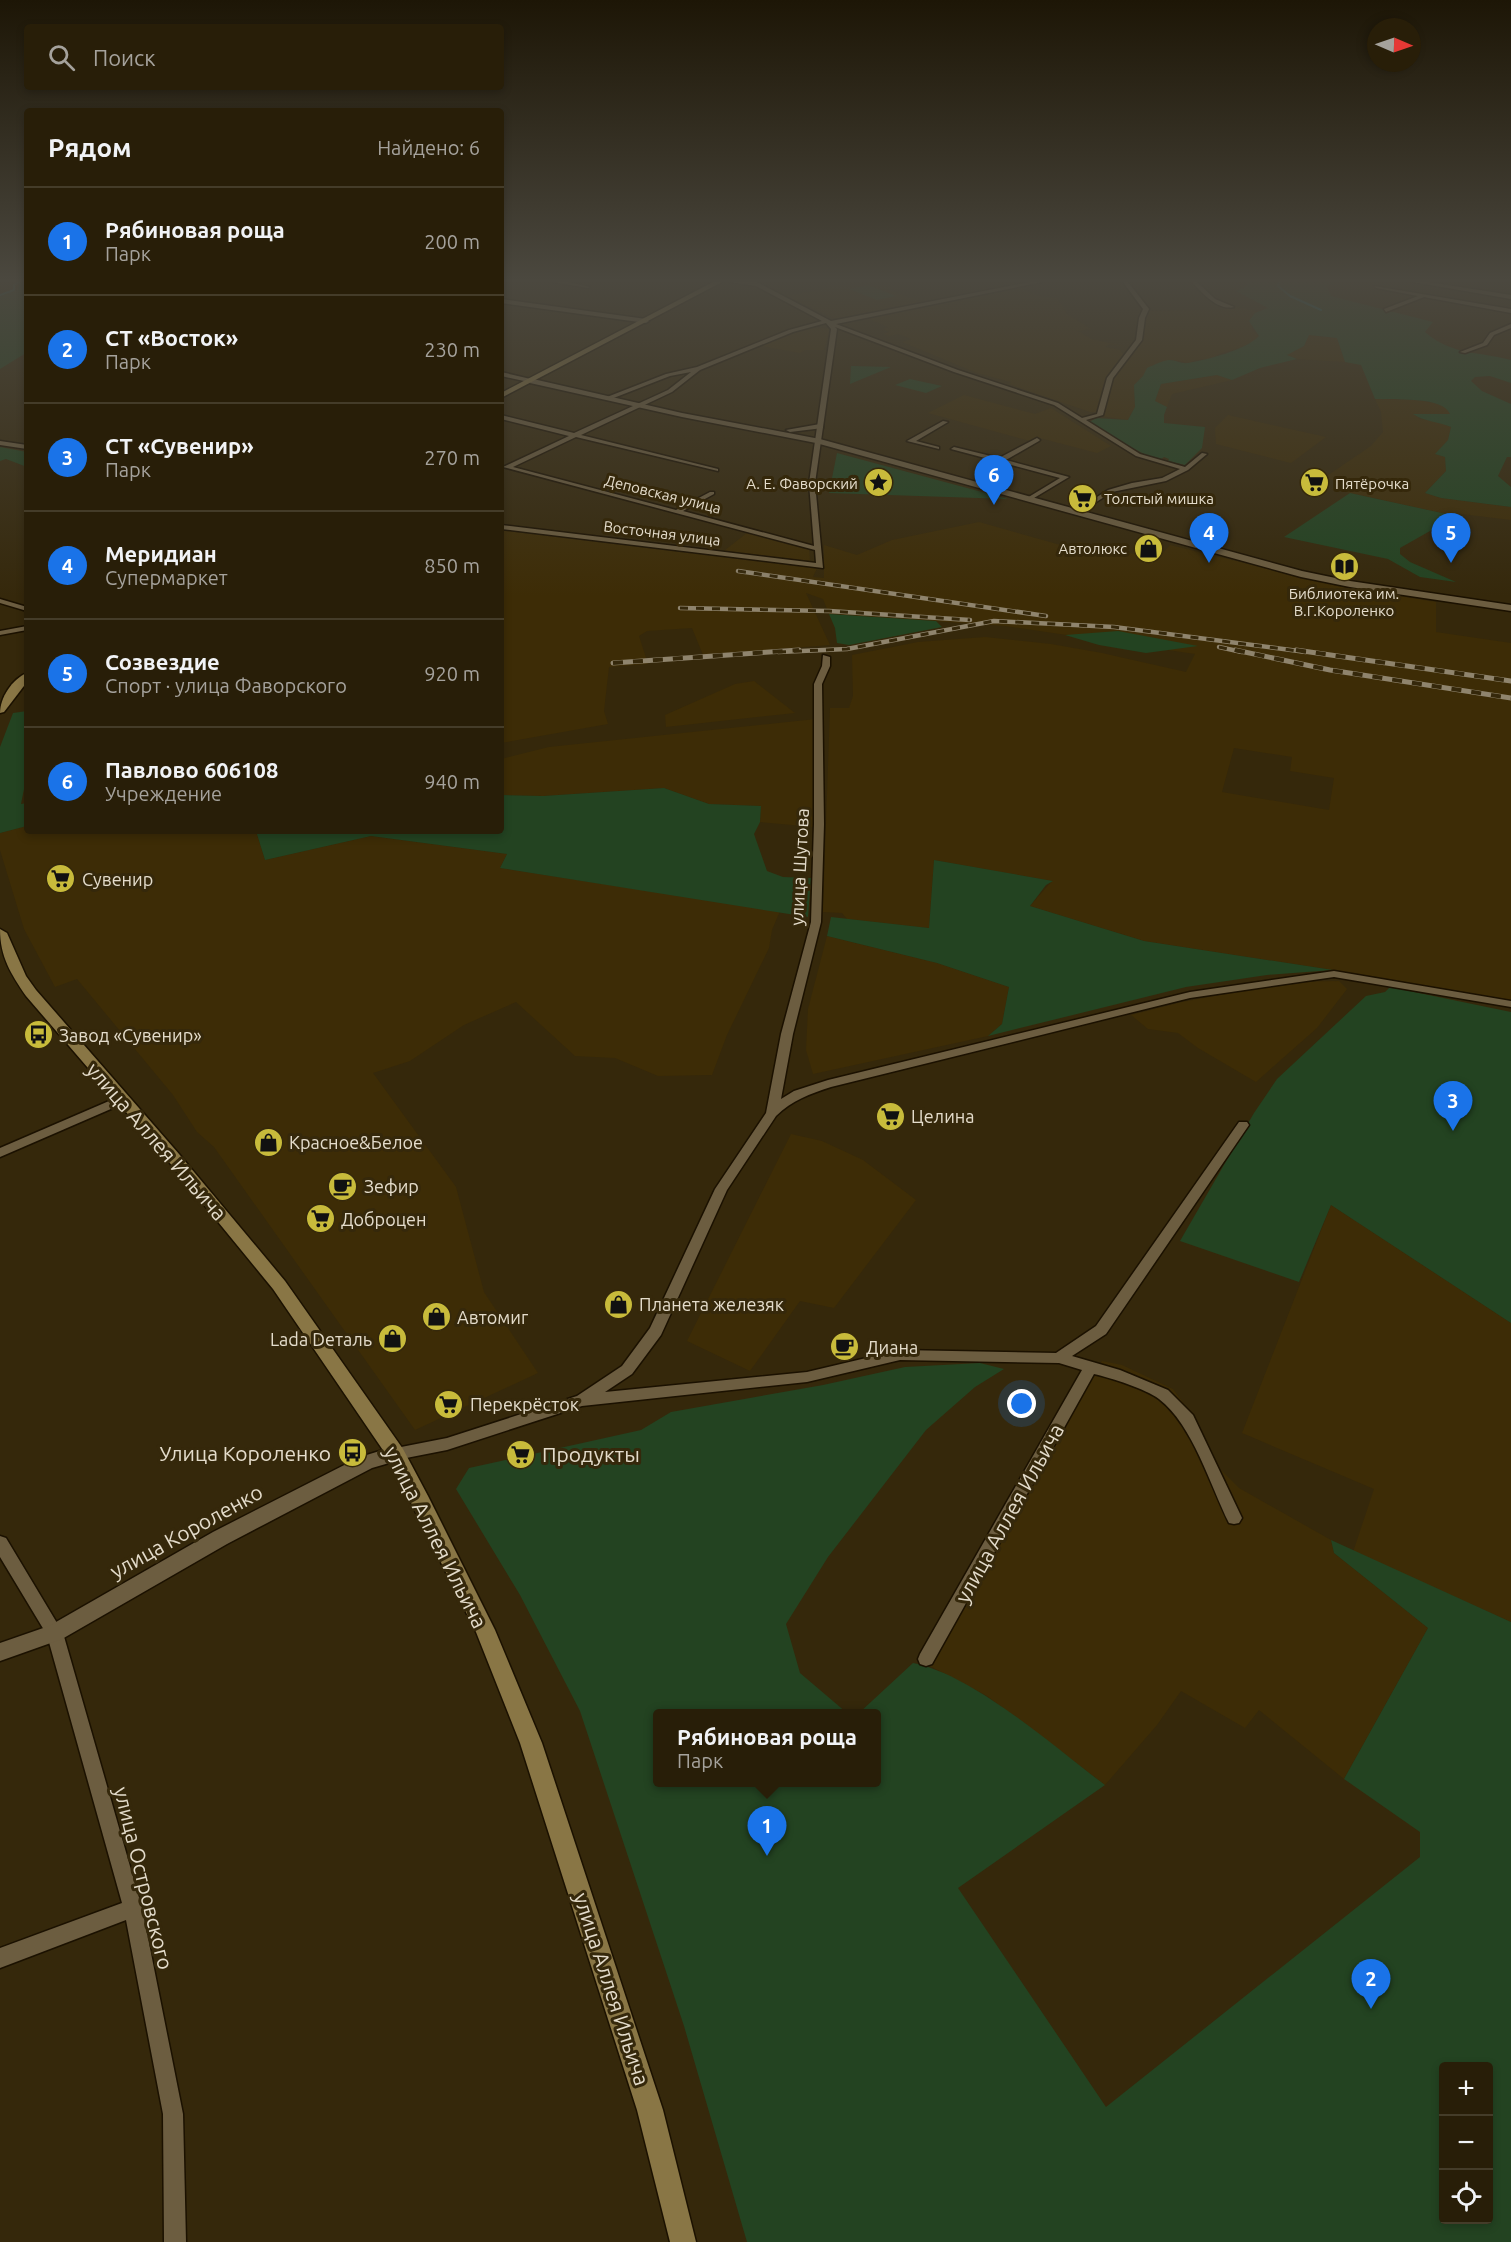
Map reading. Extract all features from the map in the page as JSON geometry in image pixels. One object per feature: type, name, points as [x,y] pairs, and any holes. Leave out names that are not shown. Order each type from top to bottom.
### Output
[{"type":"main road","points":[[504,395],[521,387]]},
{"type":"main road","points":[[0,710],[24,679]]},
{"type":"main road","name":"улица Аллея Ильича","points":[[0,933],[18,976],[279,1285],[396,1454],[485,1630],[531,1743],[650,2110],[683,2242]]},
{"type":"street","points":[[558,387],[817,441],[1311,576],[1511,608]]},
{"type":"street","points":[[609,398],[638,387]]},
{"type":"street","points":[[504,466],[641,405],[676,387]]},
{"type":"street","points":[[818,549],[812,483],[826,387]]},
{"type":"street","points":[[1003,387],[1056,404],[1138,455],[1186,469]]},
{"type":"street","points":[[1080,420],[1100,415],[1108,387]]},
{"type":"street","points":[[504,418],[716,470]]},
{"type":"street","points":[[937,448],[910,441],[945,422]]},
{"type":"street","points":[[771,432],[820,426]]},
{"type":"street","points":[[1001,460],[1038,440]]},
{"type":"street","points":[[0,443],[24,447]]},
{"type":"street","points":[[954,449],[1066,477],[1029,499]]},
{"type":"street","points":[[1077,512],[1110,491],[1164,480],[1186,469],[1204,454]]},
{"type":"street","name":"Деповская улица","points":[[504,466],[818,549]]},
{"type":"street","points":[[678,511],[712,493]]},
{"type":"street","name":"Восточная улица","points":[[504,527],[820,566],[818,549]]},
{"type":"street","points":[[0,601],[24,608]]},
{"type":"street","points":[[0,633],[24,629]]},
{"type":"street","name":"улица Шутова","points":[[772,1113],[787,1034],[816,922],[819,824],[818,684],[826,666],[826,657]]},
{"type":"street","points":[[582,1400],[627,1370],[656,1331],[721,1190],[772,1113],[782,1103],[798,1094],[959,1050],[1190,995],[1334,974],[1511,1004]]},
{"type":"street","points":[[0,1153],[123,1099]]},
{"type":"street","points":[[1059,1358],[1101,1330],[1244,1125]]},
{"type":"street","points":[[396,1454],[447,1444],[582,1400],[807,1377],[900,1355],[1059,1358],[1115,1374],[1163,1394],[1188,1419],[1234,1518]]},
{"type":"street","name":"улица Аллея Ильича","points":[[926,1659],[1091,1367]]},
{"type":"street","name":"улица Короленко","points":[[0,1652],[55,1633],[230,1533],[366,1462],[396,1454]]},
{"type":"street","name":"улица Островского","points":[[0,1544],[55,1633],[133,1908],[173,2114],[175,2242]]},
{"type":"street","points":[[0,1958],[133,1908]]},
{"type":"shaded area","points":[[1017,387],[1103,387],[1096,412],[1090,412]]},
{"type":"shaded area","points":[[1110,387],[1134,387],[1135,407],[1128,420],[1100,416]]},
{"type":"shaded area","points":[[1160,387],[1204,387],[1172,394],[1167,407],[1155,401]]},
{"type":"shaded area","points":[[964,395],[1035,414],[1051,408],[1111,446],[1097,453],[1036,437],[1030,441],[928,413]]},
{"type":"shaded area","points":[[1375,399],[1417,400],[1440,404],[1448,408],[1451,414],[1415,414],[1420,419],[1436,421],[1451,427],[1448,440],[1436,454],[1445,457],[1446,471],[1425,493],[1441,498],[1511,507],[1511,520],[1453,513],[1451,515],[1332,489],[1340,482],[1324,478],[1371,446],[1383,432],[1381,412]]},
{"type":"shaded area","points":[[1228,415],[1326,437],[1291,463],[1216,444],[1215,428]]},
{"type":"shaded area","points":[[979,522],[1071,548],[1079,542],[1158,559],[1170,545],[1347,588],[1436,602],[1436,632],[1511,643],[1511,1000],[1144,941],[1030,906],[1052,881],[934,860],[929,928],[847,919],[842,913],[823,912],[830,708],[849,708],[853,696],[852,655],[918,642],[985,637],[1051,644],[1186,672],[1195,654],[1005,626],[829,614],[823,599],[806,593],[830,645],[703,655],[692,628],[647,631],[639,636],[648,664],[609,667],[604,711],[608,724],[504,742],[504,528],[817,568],[813,577],[824,578],[824,545],[857,555],[892,540]],"holes":[[[1234,748],[1292,757],[1290,771],[1334,778],[1329,810],[1222,792]]]},
{"type":"shaded area","points":[[748,532],[809,548],[810,561],[724,551]]},
{"type":"shaded area","points":[[754,681],[795,713],[666,727],[665,715],[735,684]]},
{"type":"shaded area","points":[[816,719],[814,827],[760,822],[761,806],[709,804],[664,788],[543,796],[504,795],[504,758],[549,747]]},
{"type":"shaded area","points":[[24,827],[24,834],[257,834],[265,860],[371,836],[507,854],[500,868],[780,911],[772,930],[769,948],[727,1035],[712,1075],[658,1076],[615,1058],[575,1056],[516,1002],[464,1025],[410,1061],[373,1073],[456,1187],[484,1292],[538,1373],[415,1430],[214,1147],[197,1132],[173,1095],[77,979],[55,987],[24,929],[0,850],[0,833]]},
{"type":"shaded area","points":[[827,936],[937,963],[1009,987],[1002,1024],[988,1036],[813,1074],[806,1050],[808,1009]]},
{"type":"shaded area","points":[[1339,981],[1347,989],[1317,1028],[1256,1082],[1198,1048],[1178,1033],[1148,1029],[1131,1015],[1182,1002],[1290,982]]},
{"type":"shaded area","points":[[791,1134],[822,1141],[863,1160],[916,1200],[834,1308],[800,1301],[750,1371],[687,1341]]},
{"type":"shaded area","points":[[1331,1205],[1511,1323],[1511,1622],[1353,1552],[1374,1489],[1242,1433]]},
{"type":"shaded area","points":[[1102,1361],[1122,1365],[1173,1389],[1195,1419],[1219,1468],[1239,1488],[1331,1540],[1334,1553],[1428,1628],[1344,1779],[1259,1710],[1245,1728],[1181,1691],[1157,1725],[1105,1785],[987,1696],[930,1666]]},
{"type":"green space","points":[[901,387],[941,387],[926,393]]},
{"type":"green space","points":[[1134,387],[1160,387],[1155,401],[1167,407],[1164,423],[1205,427],[1202,448],[1185,465],[1168,461],[1169,459],[1164,457],[1160,460],[1151,458],[1088,423],[1096,418],[1128,420],[1135,407]]},
{"type":"green space","points":[[1370,387],[1477,387],[1511,404],[1511,457],[1507,457],[1498,476],[1511,487],[1511,507],[1441,498],[1425,493],[1446,471],[1445,457],[1435,454],[1448,440],[1451,427],[1413,414],[1450,414],[1446,408],[1428,402],[1375,399]]},
{"type":"green space","points":[[0,447],[24,451],[24,466],[6,459],[0,461]]},
{"type":"green space","points":[[837,453],[1008,499],[829,493]]},
{"type":"green space","points":[[1350,493],[1451,515],[1450,522],[1466,530],[1437,527],[1400,548],[1400,554],[1410,562],[1456,582],[1420,577],[1388,559],[1284,537]]},
{"type":"green space","points":[[829,614],[936,621],[942,627],[849,645],[837,643],[835,628]]},
{"type":"green space","points":[[1118,631],[1198,646],[1146,653],[1099,645],[1065,635]]},
{"type":"green space","points":[[24,711],[24,789],[21,804],[24,804],[24,827],[0,833],[0,747],[13,713]]},
{"type":"green space","points":[[664,788],[709,804],[761,806],[760,822],[754,834],[767,871],[783,877],[811,878],[808,917],[500,868],[507,854],[371,836],[265,860],[257,834],[504,834],[504,795],[543,796]]},
{"type":"green space","points":[[934,860],[1053,881],[1046,885],[1030,906],[1144,941],[1333,970],[1267,975],[1186,987],[988,1036],[1002,1024],[1009,987],[937,963],[827,936],[831,917],[929,928]]},
{"type":"green space","points":[[1390,987],[1511,1012],[1511,1323],[1331,1205],[1299,1282],[1180,1241],[1254,1113],[1277,1079],[1366,996],[1385,992]]},
{"type":"green space","points":[[980,1363],[1004,1369],[975,1387],[926,1430],[828,1557],[786,1624],[800,1673],[842,1709],[653,1709],[653,1787],[881,1787],[881,1709],[863,1709],[913,1663],[937,1670],[962,1682],[1013,1714],[1105,1785],[958,1888],[1106,2107],[1420,1857],[1420,1832],[1344,1779],[1428,1628],[1334,1553],[1331,1540],[1511,1622],[1511,2242],[747,2242],[684,2026],[580,1711],[520,1595],[456,1489],[469,1468],[641,1430],[671,1412],[823,1385],[905,1367]]},
{"type":"railway","points":[[738,571],[1046,616]]},
{"type":"railway","points":[[680,608],[829,611],[970,620]]},
{"type":"railway","points":[[778,652],[847,649],[994,621],[1114,627],[1306,652]]},
{"type":"railway","points":[[1219,647],[1242,652]]},
{"type":"railway","points":[[613,663],[799,650]]},
{"type":"railway","points":[[1235,650],[1330,670],[1511,698]]},
{"type":"railway","points":[[1296,650],[1511,681]]},
{"type":"place","name":"А. Е. Фаворский","points":[[879,483]]},
{"type":"place","name":"Пятёрочка","points":[[1314,483]]},
{"type":"place","name":"Толстый мишка","points":[[1083,498]]},
{"type":"place","name":"Павлово 606108","points":[[994,505]]},
{"type":"place","name":"Автолюкс","points":[[1148,548]]},
{"type":"place","name":"Меридиан","points":[[1209,563]]},
{"type":"place","name":"Созвездие","points":[[1451,563]]},
{"type":"place","name":"Библиотека им. В.Г.Короленко","points":[[1344,566]]},
{"type":"place","name":"Сувенир","points":[[61,879]]},
{"type":"place","name":"Завод «Сувенир»","points":[[38,1035]]},
{"type":"place","name":"Целина","points":[[890,1116]]},
{"type":"place","name":"СТ «Сувенир»","points":[[1453,1131]]},
{"type":"place","name":"Красное&Белое","points":[[268,1142]]},
{"type":"place","name":"Зефир","points":[[343,1186]]},
{"type":"place","name":"Доброцен","points":[[320,1219]]},
{"type":"place","name":"Планета железяк","points":[[618,1304]]},
{"type":"place","name":"Автомиг","points":[[436,1317]]},
{"type":"place","name":"Lada Dеталь","points":[[393,1339]]},
{"type":"place","name":"Диана","points":[[845,1347]]},
{"type":"place","name":"Перекрёсток","points":[[449,1404]]},
{"type":"place","name":"Улица Короленко","points":[[352,1453]]},
{"type":"place","name":"Продукты","points":[[521,1454]]},
{"type":"place","name":"Рябиновая роща","points":[[767,1856]]},
{"type":"place","name":"СТ «Восток»","points":[[1371,2009]]}]
